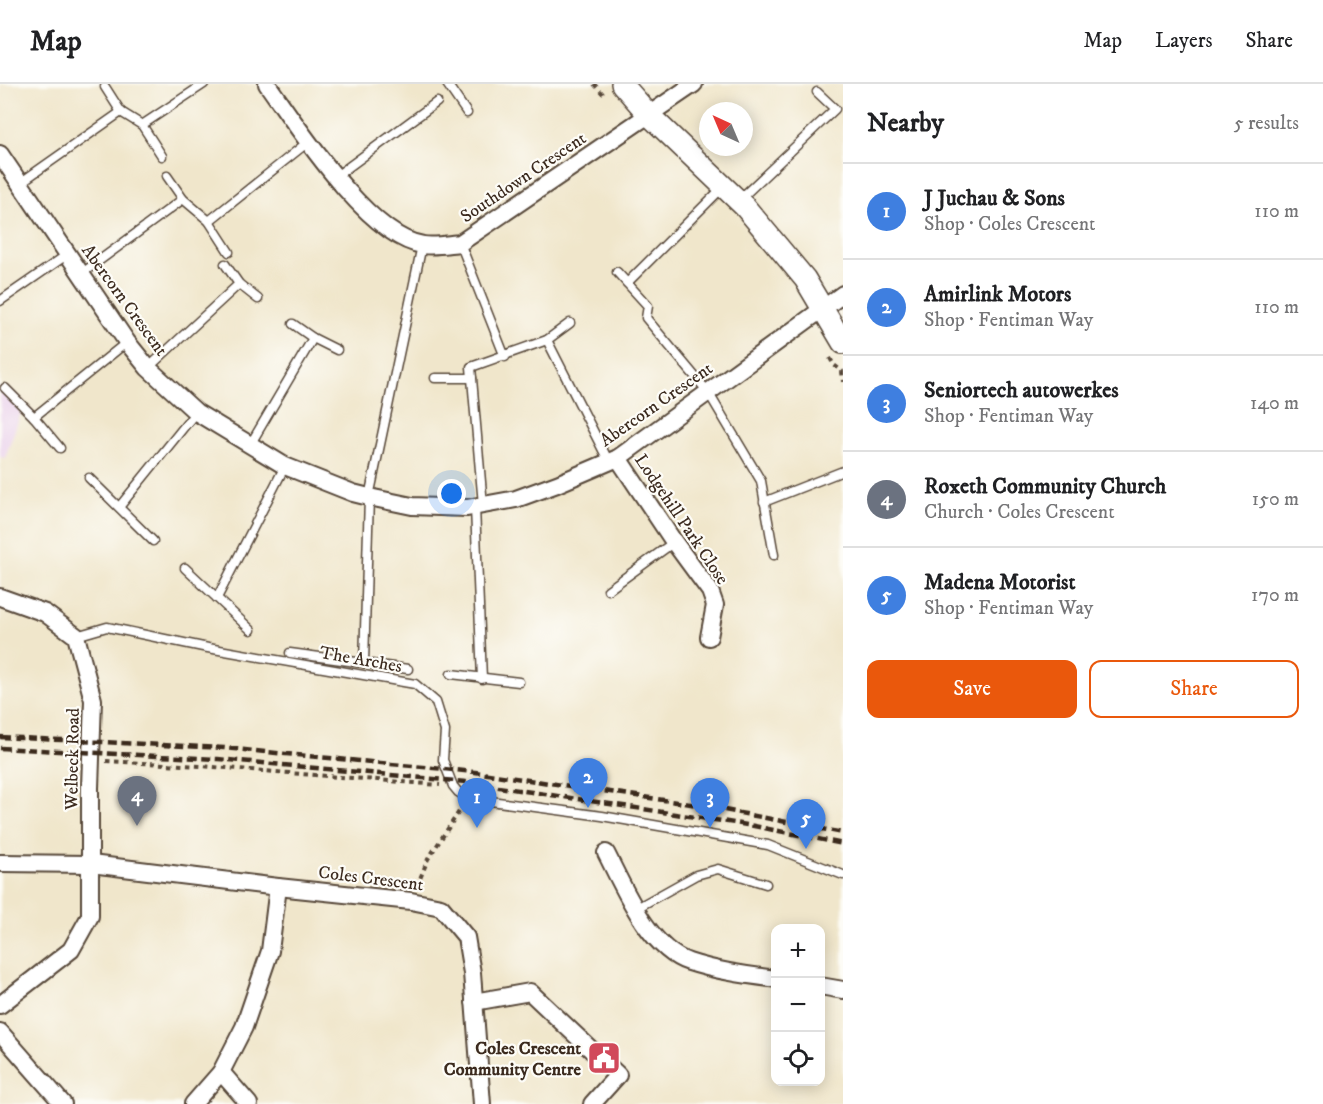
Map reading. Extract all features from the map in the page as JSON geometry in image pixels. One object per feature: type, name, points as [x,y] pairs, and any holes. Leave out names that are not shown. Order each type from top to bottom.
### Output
[{"type":"street","points":[[622,84],[649,115],[731,194],[805,279],[843,343]]},
{"type":"street","name":"Southdown Crescent","points":[[270,85],[334,177],[376,219],[398,235],[422,245],[460,243],[694,84]]},
{"type":"street","name":"Abercorn Crescent","points":[[2,162],[20,183],[127,342],[148,368],[196,412],[285,466],[353,493],[412,506],[467,508],[516,499],[614,460],[843,294]]},
{"type":"street","name":"Lodgehill Park Close","points":[[614,460],[710,591],[715,605],[709,637]]},
{"type":"street","points":[[0,597],[45,613],[76,636]]},
{"type":"street","name":"Welbeck Road","points":[[0,1005],[71,950],[90,916],[93,700],[76,636]]},
{"type":"street","points":[[606,853],[642,922],[664,946],[687,962],[771,978]]},
{"type":"street","name":"Coles Crescent","points":[[0,863],[91,864],[411,901],[441,908],[466,937],[472,973],[482,1104]]},
{"type":"street","points":[[193,1104],[221,1072],[244,1027],[270,951],[278,887]]},
{"type":"street","points":[[825,988],[843,990]]},
{"type":"street","points":[[474,1002],[530,992],[618,1075],[592,1104]]},
{"type":"street","points":[[0,1032],[63,1104]]},
{"type":"street","points":[[221,1072],[249,1104]]},
{"type":"lane","points":[[142,125],[204,84]]},
{"type":"lane","points":[[447,84],[466,113]]},
{"type":"lane","points":[[105,87],[121,112],[142,125],[162,156]]},
{"type":"lane","points":[[627,283],[835,109],[817,92]]},
{"type":"lane","points":[[334,177],[437,102]]},
{"type":"lane","points":[[20,183],[121,112]]},
{"type":"lane","points":[[209,221],[308,142]]},
{"type":"lane","points":[[167,176],[183,200],[209,221],[229,252]]},
{"type":"lane","points":[[81,274],[183,200]]},
{"type":"lane","points":[[460,243],[505,357]]},
{"type":"lane","points":[[364,663],[369,497],[422,245]]},
{"type":"lane","points":[[0,302],[68,254]]},
{"type":"lane","points":[[225,264],[239,284],[258,299]]},
{"type":"lane","points":[[616,272],[648,306],[646,318],[708,392],[761,481],[774,555]]},
{"type":"lane","points":[[148,368],[239,284]]},
{"type":"lane","points":[[482,679],[479,506],[471,367],[505,357],[547,340],[570,323]]},
{"type":"lane","points":[[293,324],[336,350]]},
{"type":"lane","points":[[250,445],[313,338]]},
{"type":"lane","points":[[547,340],[614,460]]},
{"type":"lane","points":[[34,417],[127,342]]},
{"type":"lane","points":[[435,378],[472,378]]},
{"type":"lane","points":[[5,388],[60,448]]},
{"type":"lane","points":[[120,506],[196,412]]},
{"type":"lane","points":[[217,598],[285,466]]},
{"type":"lane","points":[[764,502],[843,471]]},
{"type":"lane","points":[[89,478],[153,541]]},
{"type":"lane","points":[[608,590],[674,542]]},
{"type":"lane","points":[[185,568],[251,630]]},
{"type":"lane","name":"The Arches","points":[[76,636],[107,627],[230,652],[415,684],[436,702],[445,731],[443,760],[453,786]]},
{"type":"lane","points":[[290,653],[408,669]]},
{"type":"lane","points":[[451,674],[519,682]]},
{"type":"lane","points":[[453,786],[468,798],[602,816],[768,845],[843,875]]},
{"type":"lane","points":[[635,909],[696,875],[718,868],[766,884]]},
{"type":"path","points":[[91,760],[201,766],[453,786]]},
{"type":"path","points":[[411,901],[428,859],[468,798]]},
{"type":"shaded area","points":[[0,387],[21,412],[5,458],[0,457]]},
{"type":"railway","points":[[0,737],[224,748],[475,772],[704,806],[843,833]]},
{"type":"railway","points":[[0,748],[218,759],[466,782],[754,826],[843,844]]},
{"type":"place","name":"Amirlink Motors","points":[[588,808]]},
{"type":"place","name":"Roxeth Community Church","points":[[137,826]]},
{"type":"place","name":"J Juchau & Sons","points":[[477,828]]},
{"type":"place","name":"Seniortech autowerkes","points":[[710,828]]},
{"type":"place","name":"Madena Motorist","points":[[806,849]]},
{"type":"place","name":"Coles Crescent Community Centre","points":[[604,1058]]}]
